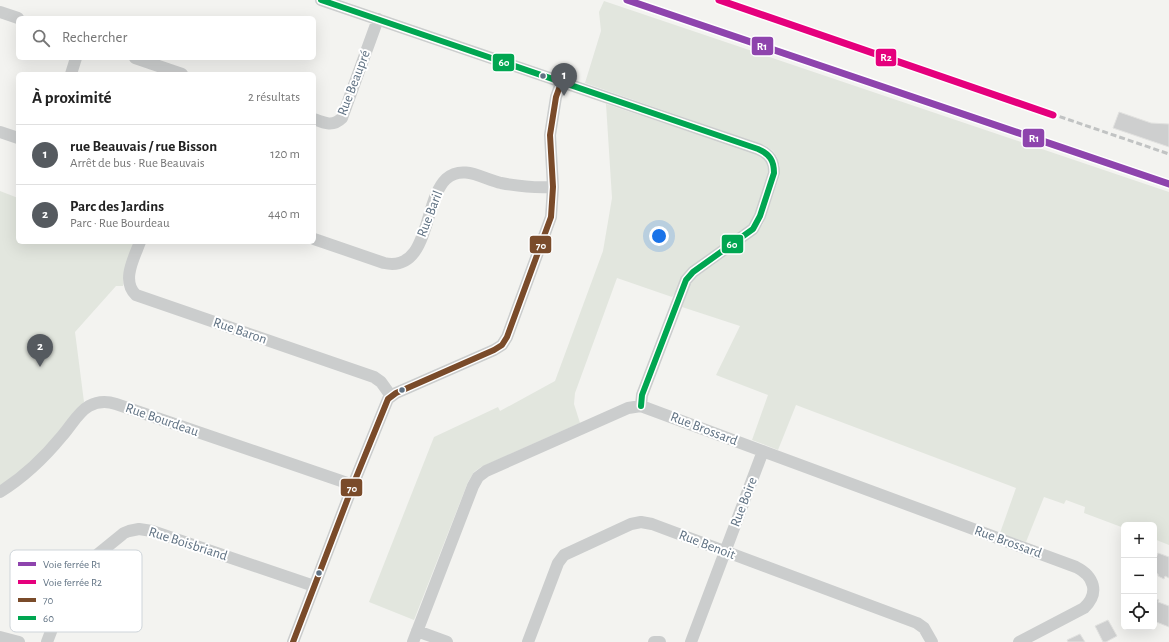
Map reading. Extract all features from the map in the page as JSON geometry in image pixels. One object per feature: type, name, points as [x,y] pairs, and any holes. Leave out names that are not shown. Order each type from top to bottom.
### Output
[{"type":"street","points":[[321,0],[758,150],[766,153],[772,160],[774,169],[774,178],[760,216],[753,230],[693,272],[684,283],[642,395],[641,406],[628,408],[486,471],[478,477],[473,486],[413,642]]},
{"type":"street","points":[[0,12],[16,17]]},
{"type":"street","name":"Rue Beaupré","points":[[316,120],[330,124],[338,122],[342,118],[378,19]]},
{"type":"street","points":[[72,72],[75,60]]},
{"type":"street","points":[[141,60],[176,72]]},
{"type":"street","points":[[293,642],[386,402],[391,396],[494,350],[502,345],[507,337],[551,217],[553,187],[550,135],[556,98],[561,83]]},
{"type":"street","points":[[0,132],[16,137]]},
{"type":"street","name":"Rue Baril","points":[[316,240],[384,263],[401,263],[410,257],[417,248],[439,189],[450,176],[461,172],[468,172],[506,184],[553,187]]},
{"type":"street","name":"Rue Baron","points":[[139,244],[131,267],[129,279],[130,289],[136,295],[374,377],[381,382],[391,396]]},
{"type":"street","name":"Rue Bourdeau","points":[[0,492],[32,468],[62,436],[84,409],[95,403],[103,402],[116,404],[353,485]]},
{"type":"street","name":"Rue Brossard","points":[[641,406],[1076,567],[1087,574],[1093,586],[1090,601],[1084,608],[1019,642]]},
{"type":"street","name":"Rue Boire","points":[[691,642],[763,451]]},
{"type":"street","name":"Rue Benoit","points":[[528,642],[558,563],[564,555],[631,524],[645,522],[916,623],[924,628],[932,642]]},
{"type":"street","name":"Rue Boisbriand","points":[[103,550],[124,533],[134,529],[145,529],[314,586]]},
{"type":"street","points":[[417,630],[447,642]]},
{"type":"street","name":"Rue Boisbriand","points":[[47,642],[51,632]]},
{"type":"street","points":[[0,637],[18,642]]},
{"type":"street","points":[[654,642],[660,642]]},
{"type":"shaded area","points":[[604,1],[1169,192],[1169,545],[1157,540],[1157,522],[1121,522],[1121,527],[1084,513],[1085,507],[1066,500],[1064,504],[1044,497],[1026,542],[1000,533],[1016,488],[796,405],[778,450],[752,440],[768,395],[716,375],[740,326],[682,307],[690,285],[695,278],[753,236],[763,224],[780,175],[780,166],[777,157],[773,151],[766,146],[585,83],[601,31],[599,12]]},
{"type":"shaded area","points":[[606,104],[760,155],[766,160],[769,173],[752,223],[672,297],[617,278],[575,393],[574,404],[580,423],[481,467],[474,472],[468,482],[414,620],[369,602],[434,437],[498,407],[500,411],[555,381],[603,251],[612,198]]},
{"type":"shaded area","points":[[0,191],[16,197],[16,244],[134,244],[124,276],[123,286],[116,286],[75,332],[84,402],[41,452],[24,468],[0,486]]},
{"type":"building","points":[[1119,112],[1151,123],[1169,124],[1169,147],[1113,128]]},
{"type":"building","points":[[1158,553],[1169,557],[1169,578],[1165,576],[1164,579],[1158,576]]},
{"type":"building","points":[[1157,599],[1159,600],[1158,602],[1169,606],[1169,627],[1157,622]]},
{"type":"building","points":[[1108,620],[1117,636],[1103,642],[1095,626]]},
{"type":"building","points":[[1080,634],[1085,642],[1068,642],[1067,640]]},
{"type":"railway","points":[[719,0],[1169,154]]},
{"type":"rail line","name":"R1","points":[[627,0],[1169,184]]},
{"type":"rail line","name":"R2","points":[[719,0],[1053,115]]},
{"type":"transit line","name":"60","points":[[321,0],[758,149],[766,153],[770,158],[774,173],[760,216],[753,229],[693,272],[686,280],[642,395],[641,406]]},
{"type":"transit line","name":"70","points":[[293,642],[353,485],[388,399],[396,393],[494,350],[502,345],[507,337],[551,217],[553,187],[550,135],[556,97],[561,83]]},
{"type":"place","name":"rue Beauvais / rue Bisson","points":[[564,96]]},
{"type":"place","name":"Parc des Jardins","points":[[40,367]]}]
